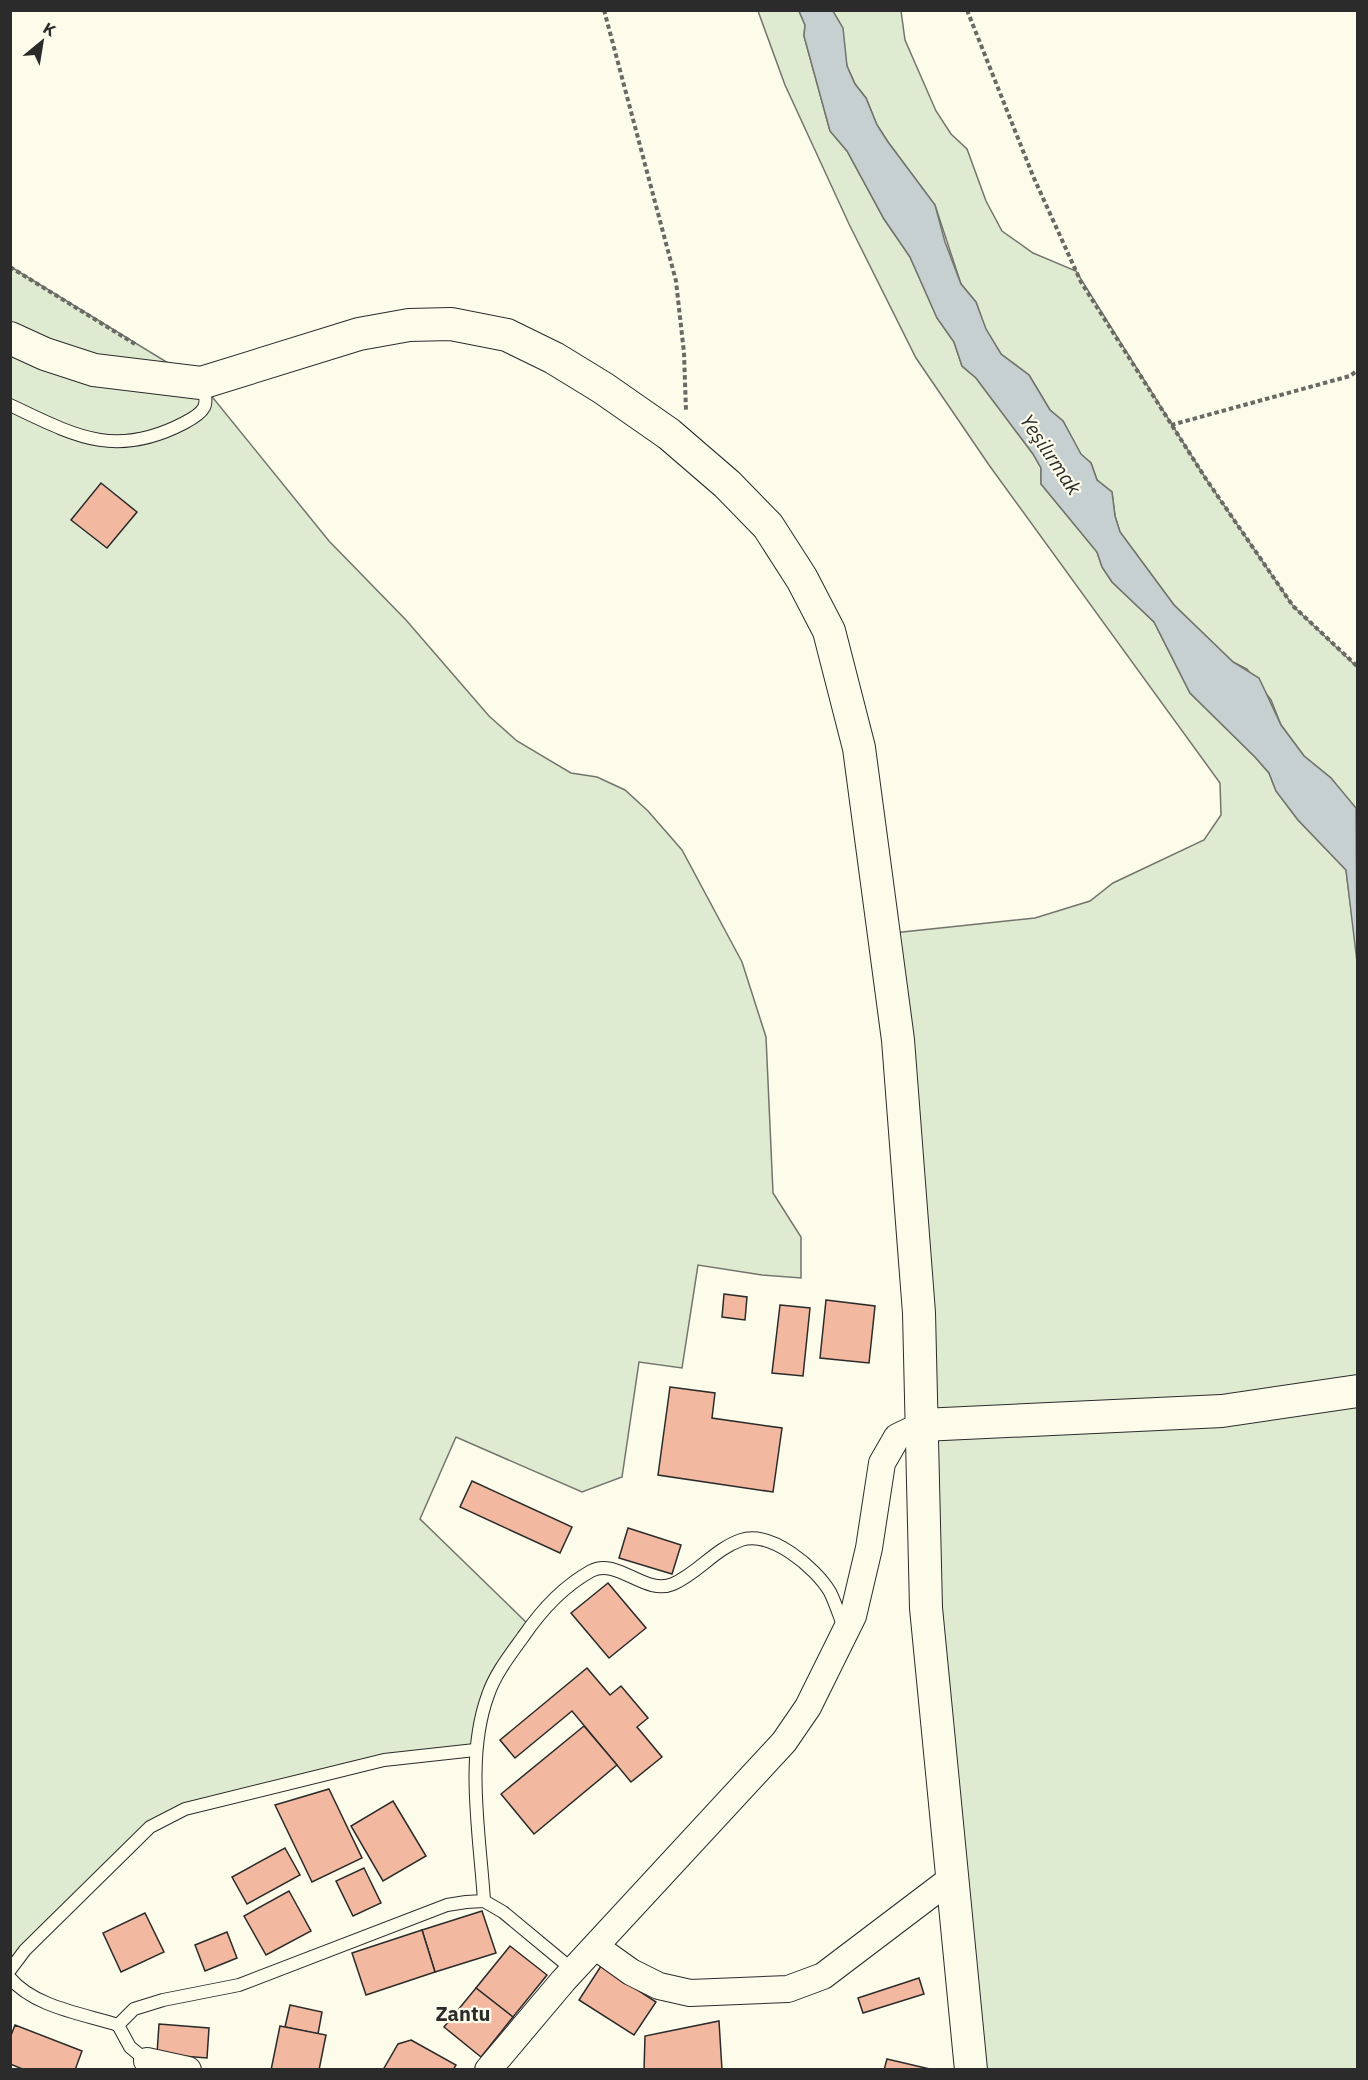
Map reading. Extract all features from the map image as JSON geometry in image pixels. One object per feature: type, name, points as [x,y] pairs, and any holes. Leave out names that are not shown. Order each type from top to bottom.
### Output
[{"type":"street","points":[[10,338],[45,354],[94,370],[201,383],[359,334],[409,325],[451,324],[507,335],[554,358],[603,388],[684,447],[727,484],[768,526],[802,579],[829,632],[860,748],[898,1040],[919,1312],[926,1608],[971,2070]]},
{"type":"street","points":[[497,2068],[573,1970],[784,1742],[808,1707],[853,1616],[869,1548],[882,1463],[897,1437],[922,1425],[1222,1411],[1358,1391]]},
{"type":"street","points":[[596,1947],[631,1972],[659,1986],[690,1993],[788,1989],[823,1976],[951,1879]]},
{"type":"street","points":[[147,2061],[177,2069]]},
{"type":"lane","points":[[10,405],[87,438],[117,443],[141,440],[196,416],[204,408],[207,399],[201,383]]},
{"type":"lane","points":[[484,1901],[475,1750],[488,1693],[503,1665],[530,1626],[552,1602],[592,1570],[611,1569],[649,1585],[668,1586],[689,1577],[721,1550],[743,1539],[765,1541],[787,1550],[810,1567],[830,1592],[846,1631]]},
{"type":"lane","points":[[10,1970],[25,1950],[150,1827],[185,1809],[384,1760],[475,1750]]},
{"type":"lane","points":[[118,2025],[134,2009],[163,2000],[239,1985],[447,1905],[484,1901],[503,1912],[573,1970]]},
{"type":"lane","points":[[10,1978],[23,1990],[40,1999],[118,2025],[130,2047],[147,2061]]},
{"type":"path","points":[[604,10],[676,281],[687,398],[684,447]]},
{"type":"path","points":[[967,10],[1033,176],[1081,282],[1171,425],[1293,606],[1358,667]]},
{"type":"path","points":[[10,267],[142,348]]},
{"type":"path","points":[[1171,425],[1350,376],[1358,370]]},
{"type":"green space","points":[[758,11],[799,11],[805,25],[804,36],[830,131],[847,151],[884,219],[910,257],[937,318],[954,342],[962,366],[976,378],[1033,454],[1041,468],[1041,484],[1097,552],[1102,567],[1112,582],[1154,622],[1190,693],[1255,757],[1269,773],[1276,791],[1298,820],[1346,870],[1358,962],[1357,2069],[971,2069],[884,934],[1035,918],[1090,901],[1113,883],[1204,840],[1221,815],[1220,783],[989,465],[916,358],[849,224],[785,85]]},
{"type":"green space","points":[[833,11],[901,11],[905,40],[936,111],[951,134],[967,149],[986,201],[1002,231],[1033,253],[1076,271],[1206,479],[1293,606],[1357,667],[1357,812],[1331,778],[1304,756],[1281,725],[1271,700],[1247,669],[1233,662],[1174,605],[1120,532],[1112,492],[1097,480],[1091,463],[1081,455],[1063,421],[1050,410],[1029,375],[1001,354],[985,329],[976,302],[961,284],[935,205],[888,142],[877,125],[866,98],[855,84],[847,66]]},
{"type":"green space","points":[[11,267],[201,383],[329,541],[406,620],[489,716],[517,741],[571,773],[597,777],[625,790],[648,811],[682,850],[742,962],[766,1037],[773,1193],[801,1237],[801,1278],[762,1275],[698,1265],[682,1368],[639,1362],[622,1477],[582,1492],[456,1437],[420,1519],[530,1626],[503,1665],[475,1750],[433,1752],[185,1809],[150,1827],[11,1970]]},
{"type":"water","name":"Yeşilırmak","points":[[799,11],[833,11],[843,28],[847,66],[855,84],[866,98],[877,125],[888,142],[935,205],[945,242],[961,284],[976,302],[986,329],[1001,354],[1029,375],[1050,410],[1063,421],[1081,454],[1091,463],[1097,480],[1112,492],[1120,532],[1174,605],[1233,662],[1259,678],[1281,725],[1304,756],[1331,778],[1356,808],[1357,962],[1346,870],[1298,820],[1276,791],[1269,773],[1255,757],[1190,693],[1154,622],[1112,582],[1102,567],[1097,552],[1041,484],[1041,468],[1033,454],[976,378],[962,366],[954,342],[937,318],[910,257],[884,219],[847,151],[830,131],[804,36],[805,25]]},
{"type":"building","points":[[101,483],[137,512],[107,548],[71,520]]},
{"type":"building","points":[[724,1294],[747,1297],[745,1320],[722,1317]]},
{"type":"building","points":[[826,1300],[875,1306],[869,1363],[820,1358]]},
{"type":"building","points":[[780,1305],[810,1308],[803,1376],[772,1373]]},
{"type":"building","points":[[670,1387],[715,1393],[712,1418],[782,1428],[773,1492],[658,1475]]},
{"type":"building","points":[[472,1481],[572,1527],[560,1553],[460,1507]]},
{"type":"building","points":[[628,1528],[681,1545],[672,1574],[619,1558]]},
{"type":"building","points":[[608,1583],[646,1628],[609,1658],[571,1613]]},
{"type":"building","points":[[587,1668],[610,1695],[621,1686],[648,1718],[637,1727],[662,1757],[631,1782],[572,1711],[515,1758],[500,1740]]},
{"type":"building","points":[[584,1726],[617,1765],[534,1834],[501,1794]]},
{"type":"building","points":[[329,1789],[362,1858],[312,1882],[275,1805]]},
{"type":"building","points":[[393,1801],[426,1856],[383,1881],[351,1826]]},
{"type":"building","points":[[285,1848],[300,1875],[247,1904],[232,1877]]},
{"type":"building","points":[[364,1868],[381,1903],[353,1916],[336,1881]]},
{"type":"building","points":[[289,1891],[311,1931],[266,1955],[244,1916]]},
{"type":"building","points":[[482,1911],[496,1953],[435,1972],[422,1930]]},
{"type":"building","points":[[145,1913],[164,1952],[121,1972],[103,1933]]},
{"type":"building","points":[[422,1930],[435,1972],[366,1995],[352,1953]]},
{"type":"building","points":[[227,1932],[237,1958],[205,1971],[195,1945]]},
{"type":"building","points":[[510,1946],[547,1975],[513,2017],[476,1988]]},
{"type":"building","points":[[601,1966],[656,2002],[634,2035],[579,2000]]},
{"type":"building","points":[[919,1978],[924,1994],[863,2013],[858,1998]]},
{"type":"building","points":[[476,1988],[513,2017],[481,2057],[444,2027]]},
{"type":"building","points":[[290,2005],[322,2012],[318,2034],[285,2027]]},
{"type":"building","points":[[719,2021],[722,2070],[644,2070],[645,2036]]},
{"type":"building","points":[[159,2024],[209,2028],[207,2058],[157,2054]]},
{"type":"building","points":[[15,2025],[82,2051],[75,2070],[25,2070],[10,2064],[10,2038]]},
{"type":"building","points":[[280,2026],[326,2035],[319,2070],[271,2070]]},
{"type":"building","points":[[411,2040],[456,2065],[453,2070],[383,2070],[398,2044]]},
{"type":"building","points":[[887,2059],[934,2070],[884,2070]]},
{"type":"district","name":"Zantu","points":[[463,2013]]}]
